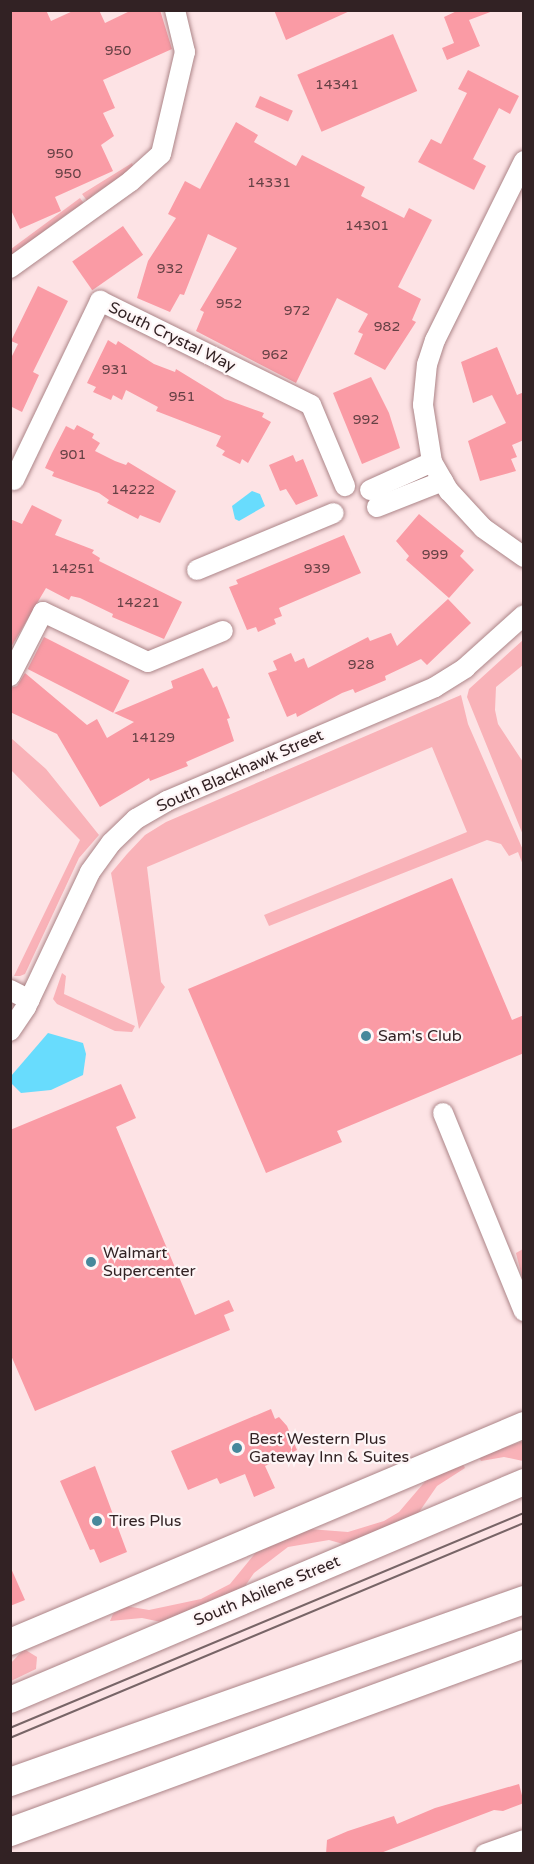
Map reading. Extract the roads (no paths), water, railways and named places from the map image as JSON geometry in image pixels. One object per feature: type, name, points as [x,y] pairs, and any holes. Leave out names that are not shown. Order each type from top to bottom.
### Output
[{"type":"highway","points":[[397,1643],[524,1589]]},
{"type":"highway","points":[[10,1782],[397,1643],[524,1600]]},
{"type":"highway","points":[[10,1832],[515,1648]]},
{"type":"main road","points":[[10,1642],[524,1425]]},
{"type":"main road","name":"South Abilene Street","points":[[10,1700],[524,1482]]},
{"type":"street","points":[[10,268],[131,181],[161,154],[185,52],[175,10]]},
{"type":"street","points":[[524,161],[428,364],[423,405],[432,462],[443,481],[470,517],[524,557]]},
{"type":"street","name":"South Crystal Way","points":[[14,480],[100,301],[311,405],[345,486]]},
{"type":"street","points":[[432,462],[374,498],[443,481]]},
{"type":"street","points":[[197,570],[334,513]]},
{"type":"street","points":[[10,676],[43,612],[148,662],[223,631]]},
{"type":"street","name":"South Blackhawk Street","points":[[10,1031],[30,1000],[96,863],[136,819],[167,801],[435,687],[465,668],[524,615]]},
{"type":"street","points":[[10,990],[30,1000]]},
{"type":"street","points":[[443,1113],[524,1311]]},
{"type":"street","points":[[485,1854],[524,1840]]},
{"type":"water","points":[[252,491],[260,494],[265,506],[239,521],[235,519],[232,506]]},
{"type":"water","points":[[48,1033],[83,1043],[86,1054],[83,1075],[51,1090],[21,1093],[11,1083],[11,1076]]},
{"type":"tram line","points":[[10,1728],[524,1513]]},
{"type":"tram line","points":[[10,1738],[524,1523]]},
{"type":"place","name":"Sam's Club","points":[[366,1036]]},
{"type":"place","name":"Walmart Supercenter","points":[[91,1262]]},
{"type":"place","name":"Best Western Plus Gateway Inn & Suites","points":[[237,1448]]},
{"type":"place","name":"Tires Plus","points":[[97,1521]]}]
